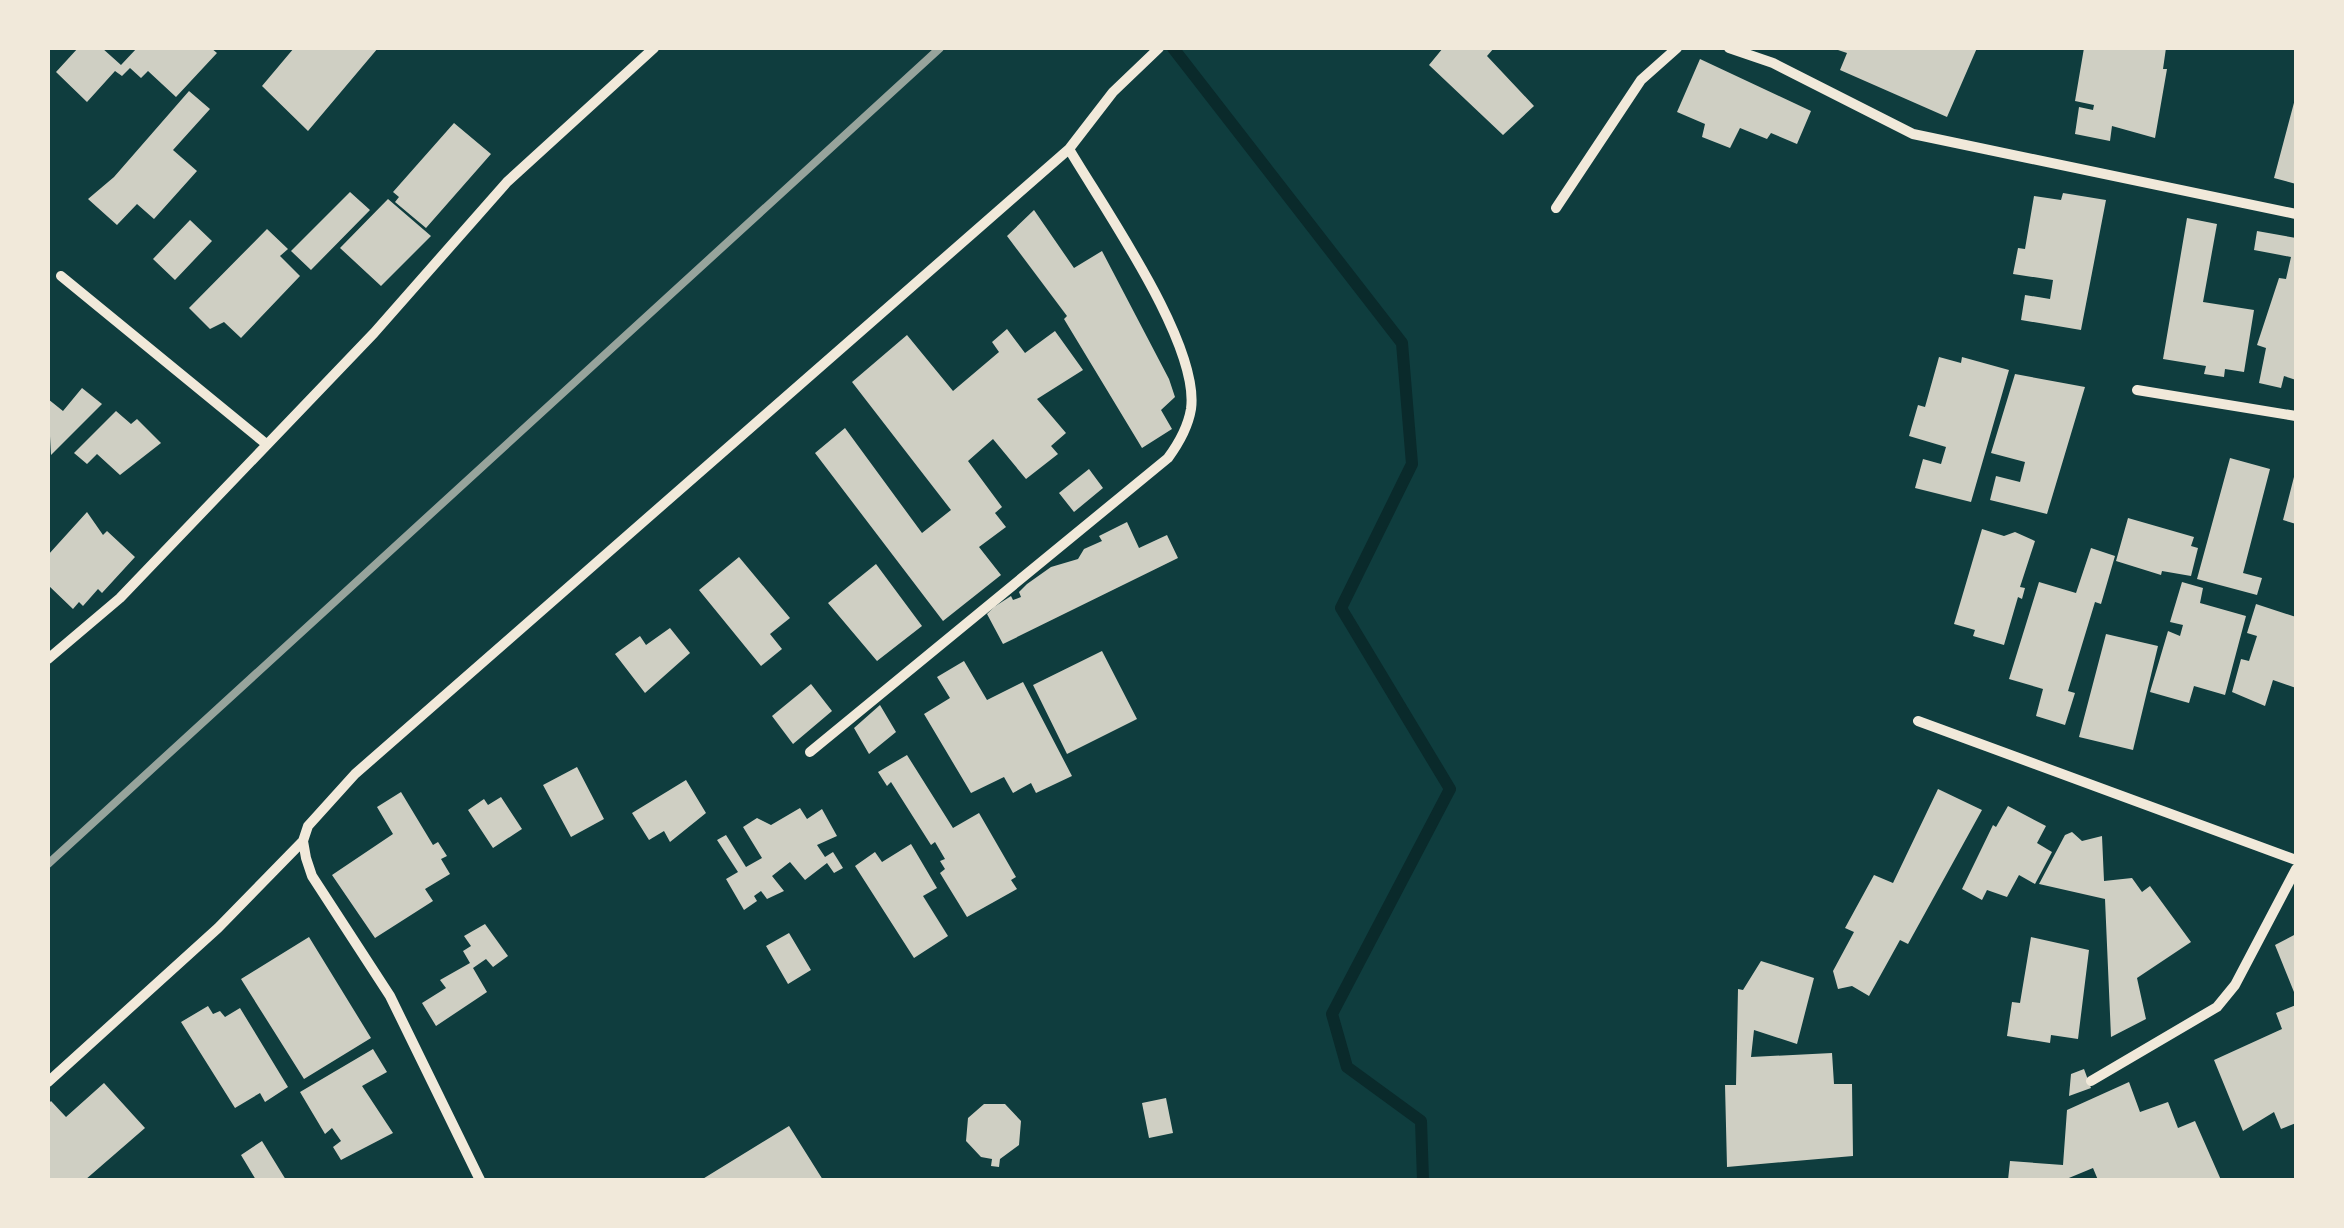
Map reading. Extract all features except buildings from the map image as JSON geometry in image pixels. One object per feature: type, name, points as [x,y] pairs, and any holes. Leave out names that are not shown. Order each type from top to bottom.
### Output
[{"type":"street","points":[[48,659],[120,598],[264,443],[374,333],[507,182],[654,48]]},
{"type":"street","points":[[48,1082],[218,928],[303,841],[322,806],[355,774],[1069,149],[1113,92],[1159,48]]},
{"type":"street","points":[[1556,208],[1641,80],[1665,54],[1678,48]]},
{"type":"street","points":[[1729,48],[1773,63],[1914,134],[2296,214]]},
{"type":"street","points":[[810,752],[1168,458],[1179,443],[1191,396],[1181,351],[1161,305],[1069,149]]},
{"type":"street","points":[[61,276],[264,443]]},
{"type":"street","points":[[2137,390],[2296,416]]},
{"type":"street","points":[[1918,721],[2296,860]]},
{"type":"street","points":[[303,841],[312,876],[390,996],[480,1180]]},
{"type":"street","points":[[2091,1080],[2218,1006],[2235,985],[2296,869]]},
{"type":"waterway","points":[[1173,48],[1402,343],[1412,464],[1341,608],[1450,789],[1332,1014],[1347,1067],[1421,1121],[1423,1180]]},
{"type":"railway","points":[[48,864],[940,48]]}]
